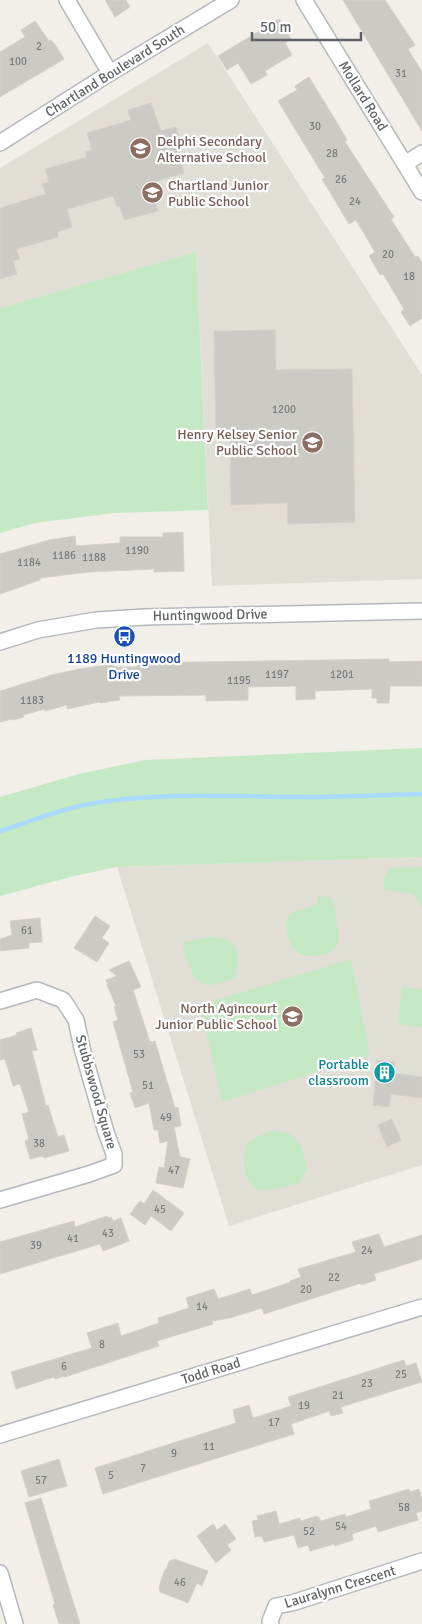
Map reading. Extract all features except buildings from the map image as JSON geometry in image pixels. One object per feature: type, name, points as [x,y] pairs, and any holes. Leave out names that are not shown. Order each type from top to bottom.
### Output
[{"type":"street","points":[[67,0],[110,73]]},
{"type":"street","name":"Chartland Boulevard South","points":[[0,143],[110,73],[231,0]]},
{"type":"street","name":"Mollard Road","points":[[304,0],[422,192]]},
{"type":"street","points":[[404,164],[422,153]]},
{"type":"street","name":"Huntingwood Drive","points":[[0,642],[38,630],[96,620],[422,611]]},
{"type":"street","name":"Stubbswood Square","points":[[0,1001],[37,990],[63,1000],[76,1020],[82,1048],[114,1154],[114,1165],[0,1200]]},
{"type":"street","name":"Todd Road","points":[[0,1435],[422,1307]]},
{"type":"street","name":"Lauralynn Crescent","points":[[271,1624],[270,1621],[276,1606],[292,1603],[422,1561]]},
{"type":"street","points":[[0,1573],[9,1620]]},
{"type":"shaded area","points":[[208,43],[422,375],[422,579],[212,586],[196,252],[0,308],[0,168]]},
{"type":"shaded area","name":"North Agincourt Junior Public School","points":[[422,857],[422,1165],[229,1226],[117,867]]},
{"type":"green space","points":[[196,252],[208,510],[114,513],[35,523],[0,533],[0,308]]},
{"type":"green space","points":[[422,748],[422,857],[117,867],[74,876],[0,896],[0,797],[79,774],[145,760]]},
{"type":"green space","points":[[422,867],[422,907],[413,894],[385,890],[383,879],[389,868]]},
{"type":"green space","points":[[325,896],[332,899],[337,914],[335,915],[339,930],[338,942],[333,949],[325,954],[308,956],[300,954],[290,943],[287,933],[286,926],[289,914],[317,904],[318,897]]},
{"type":"green space","points":[[207,937],[225,939],[235,947],[238,960],[234,978],[212,985],[198,981],[194,975],[182,946],[185,942]]},
{"type":"green space","points":[[351,959],[370,1055],[222,1102],[200,1005]]},
{"type":"green space","points":[[402,987],[422,989],[422,1027],[398,1025]]},
{"type":"green space","points":[[269,1131],[287,1133],[297,1140],[301,1146],[307,1170],[299,1183],[259,1191],[253,1186],[246,1175],[244,1156],[248,1142]]},
{"type":"waterway","points":[[0,831],[73,807],[138,798],[165,796],[319,797],[422,794]]},
{"type":"place","name":"Delphi Secondary Alternative School","points":[[141,149]]},
{"type":"place","name":"Chartland Junior Public School","points":[[152,193]]},
{"type":"place","name":"Henry Kelsey Senior Public School","points":[[313,442]]},
{"type":"place","name":"1189 Huntingwood Drive","points":[[124,636]]},
{"type":"place","name":"North Agincourt Junior Public School","points":[[293,1016]]},
{"type":"place","name":"Portable classroom","points":[[385,1072]]}]
